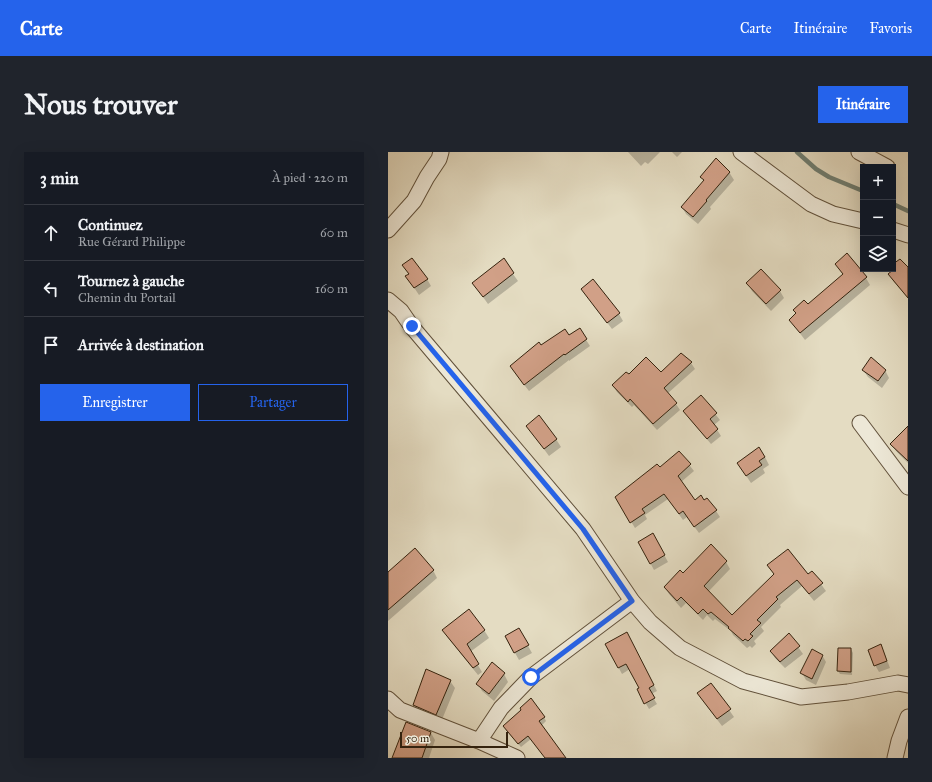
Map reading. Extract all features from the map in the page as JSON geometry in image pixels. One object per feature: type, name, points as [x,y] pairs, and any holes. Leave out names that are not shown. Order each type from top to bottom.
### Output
[{"type":"street","points":[[388,230],[414,200],[439,159],[441,152]]},
{"type":"street","points":[[741,152],[811,204],[833,214],[860,220]]},
{"type":"street","points":[[859,152],[881,164]]},
{"type":"street","points":[[896,231],[908,235]]},
{"type":"street","points":[[388,300],[401,311],[583,529],[632,601],[650,622],[680,648],[744,680],[801,697],[848,692],[898,683],[908,685]]},
{"type":"street","points":[[860,424],[908,487]]},
{"type":"street","points":[[479,741],[501,708],[531,677],[632,601]]},
{"type":"street","points":[[388,699],[400,710],[479,741],[517,758]]},
{"type":"street","points":[[895,758],[899,741],[908,717]]},
{"type":"building","points":[[716,158],[730,172],[693,217],[681,207],[704,180],[700,177]]},
{"type":"building","points":[[847,253],[860,269],[860,272],[863,272],[867,277],[800,333],[789,320],[796,313],[793,310],[804,300],[808,304],[843,274],[835,264]]},
{"type":"building","points":[[412,258],[428,279],[414,288],[405,276],[409,274],[402,265]]},
{"type":"building","points":[[504,258],[514,273],[483,297],[472,283]]},
{"type":"building","points":[[900,259],[908,267],[908,298],[888,274],[890,272],[896,272],[896,262]]},
{"type":"building","points":[[761,269],[781,290],[766,304],[746,283]]},
{"type":"building","points":[[593,279],[620,313],[607,323],[581,289]]},
{"type":"building","points":[[580,328],[587,339],[565,355],[564,354],[524,385],[510,366],[539,342],[541,345],[565,329],[569,335]]},
{"type":"building","points":[[681,353],[692,362],[664,388],[677,403],[653,424],[630,399],[628,402],[612,385],[626,372],[629,374],[646,357],[661,372]]},
{"type":"building","points":[[871,357],[886,370],[878,381],[862,370]]},
{"type":"building","points":[[701,395],[717,413],[710,419],[718,429],[707,439],[683,411]]},
{"type":"building","points":[[539,415],[557,439],[544,449],[526,426]]},
{"type":"building","points":[[908,426],[908,461],[890,444]]},
{"type":"building","points":[[759,447],[765,457],[759,461],[762,465],[746,476],[737,463]]},
{"type":"building","points":[[679,451],[691,464],[678,476],[695,500],[701,495],[704,500],[707,498],[717,510],[694,527],[683,511],[679,514],[664,494],[642,509],[645,513],[630,523],[615,497],[657,464],[660,467]]},
{"type":"building","points":[[653,533],[665,555],[650,564],[638,542]]},
{"type":"building","points":[[711,544],[727,561],[704,586],[732,615],[774,574],[767,565],[788,549],[808,574],[812,571],[823,583],[809,594],[797,580],[776,597],[778,599],[757,620],[761,623],[750,634],[753,636],[748,641],[745,639],[743,641],[711,612],[708,614],[703,609],[698,614],[681,597],[677,601],[664,587],[680,570],[683,573]]},
{"type":"building","points":[[415,548],[434,570],[388,610],[388,572]]},
{"type":"building","points":[[469,609],[485,630],[467,644],[479,664],[473,668],[442,630]]},
{"type":"building","points":[[519,628],[529,645],[514,653],[505,636]]},
{"type":"building","points":[[627,632],[654,685],[649,688],[655,698],[644,704],[637,689],[639,688],[626,664],[618,668],[605,644]]},
{"type":"building","points":[[789,633],[800,646],[780,662],[770,651]]},
{"type":"building","points":[[881,644],[887,661],[874,666],[868,650]]},
{"type":"building","points":[[838,648],[851,648],[851,672],[837,671]]},
{"type":"building","points":[[812,649],[823,655],[812,679],[800,673]]},
{"type":"building","points":[[492,662],[505,673],[489,694],[476,684]]},
{"type":"building","points":[[426,669],[451,680],[436,715],[413,705]]},
{"type":"building","points":[[711,683],[731,709],[717,719],[697,693]]},
{"type":"building","points":[[531,698],[545,717],[539,721],[566,758],[545,758],[528,736],[518,744],[503,726],[521,710],[520,708]]},
{"type":"building","points":[[406,722],[431,732],[422,758],[392,758]]},
{"type":"waterway","points":[[797,152],[816,169],[829,177],[860,190]]},
{"type":"waterway","points":[[896,205],[908,211]]},
{"type":"route","points":[[412,326],[583,529],[632,601],[531,677]]}]
